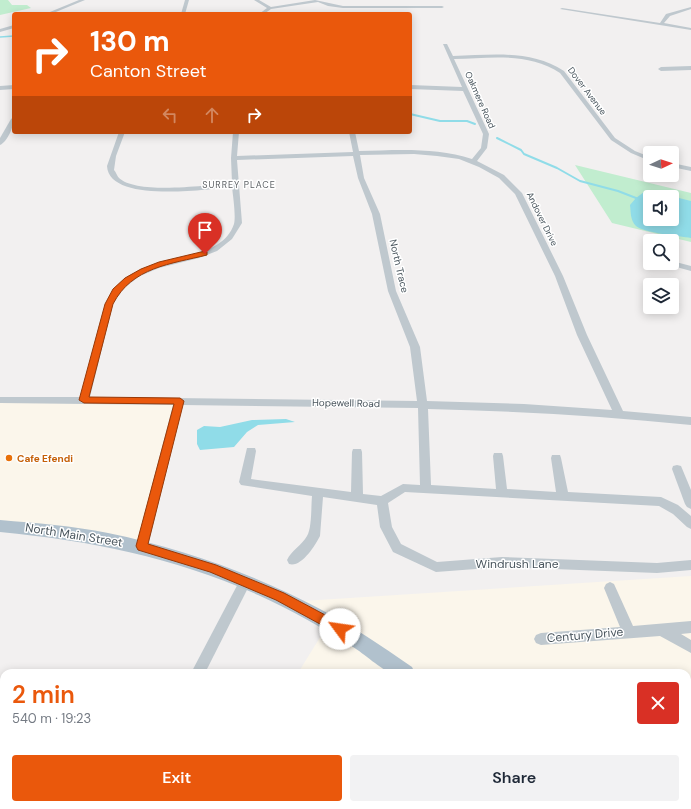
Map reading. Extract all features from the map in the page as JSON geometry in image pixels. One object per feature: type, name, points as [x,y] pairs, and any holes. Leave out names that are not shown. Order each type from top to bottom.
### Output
[{"type":"main road","name":"North Main Street","points":[[0,526],[66,532],[142,546],[212,568],[280,596],[352,636],[400,669]]},
{"type":"street","points":[[52,12],[83,0]]},
{"type":"street","points":[[184,12],[187,0]]},
{"type":"street","points":[[256,0],[270,8]]},
{"type":"street","points":[[262,12],[270,8],[318,0],[332,6],[343,7],[444,6],[447,12]]},
{"type":"street","points":[[386,0],[390,12]]},
{"type":"street","points":[[661,24],[668,15],[691,8]]},
{"type":"street","points":[[562,9],[691,29]]},
{"type":"street","points":[[0,31],[12,27]]},
{"type":"street","name":"Oakmere Road","points":[[445,45],[486,134],[484,148],[473,162]]},
{"type":"street","name":"Dover Avenue","points":[[451,58],[516,57],[535,59],[551,64],[562,72],[613,139],[633,152],[643,156]]},
{"type":"street","points":[[661,69],[691,68]]},
{"type":"street","points":[[0,88],[12,87]]},
{"type":"street","points":[[412,87],[466,89]]},
{"type":"street","points":[[0,143],[12,122]]},
{"type":"street","points":[[121,134],[111,164],[111,170],[113,175],[119,181],[127,185],[150,190],[167,190],[235,185]]},
{"type":"street","points":[[84,400],[109,304],[116,291],[128,280],[144,270],[162,264],[205,254],[219,247],[229,239],[235,231],[238,222],[234,158],[236,134]]},
{"type":"street","name":"North Trace","points":[[352,134],[361,178],[376,214],[392,290],[415,347],[423,405]]},
{"type":"street","name":"Andover Drive","points":[[234,158],[425,152],[473,162],[500,175],[511,183],[518,193],[559,276],[582,335],[619,414]]},
{"type":"street","points":[[679,166],[691,169]]},
{"type":"street","points":[[679,265],[691,269]]},
{"type":"street","name":"Hopewell Road","points":[[0,400],[360,403],[524,408],[619,414],[691,421]]},
{"type":"street","points":[[142,546],[180,401]]},
{"type":"street","points":[[423,405],[426,490]]},
{"type":"street","points":[[251,450],[245,482],[382,501],[403,488],[661,502],[678,511],[686,517],[691,524]]},
{"type":"street","points":[[357,452],[357,498]]},
{"type":"street","points":[[498,456],[502,494]]},
{"type":"street","points":[[556,458],[563,497]]},
{"type":"street","points":[[677,469],[691,505],[678,511]]},
{"type":"street","points":[[293,560],[304,550],[314,536],[318,493]]},
{"type":"street","name":"Windrush Lane","points":[[382,501],[386,527],[397,548],[436,567],[502,562],[657,568],[691,565]]},
{"type":"street","points":[[200,669],[245,582]]},
{"type":"street","name":"Century Drive","points":[[610,588],[629,632]]},
{"type":"street","name":"Century Drive","points":[[541,639],[691,627]]},
{"type":"street","points":[[661,629],[691,647]]},
{"type":"shaded area","points":[[0,397],[175,402],[138,547],[0,527]]},
{"type":"shaded area","points":[[691,576],[691,669],[300,669],[327,626],[287,602]]},
{"type":"green space","points":[[0,0],[8,0],[12,5],[27,5],[31,8],[12,12],[0,15]]},
{"type":"green space","points":[[575,165],[679,190],[643,190],[643,226],[679,226],[679,190],[691,193],[691,242],[679,239],[679,234],[658,234],[612,223]]},
{"type":"water","points":[[643,193],[643,226],[679,226],[679,198],[691,201],[691,238],[679,236],[679,234],[646,231],[636,226],[632,219],[630,205]]},
{"type":"water","points":[[286,419],[295,422],[258,425],[247,432],[234,447],[200,450],[197,444],[197,430],[204,426],[220,427],[252,420]]},
{"type":"waterway","points":[[0,37],[12,36]]},
{"type":"waterway","points":[[412,114],[440,121],[467,121],[475,124]]},
{"type":"waterway","points":[[497,138],[521,150],[524,154],[557,168],[580,181],[618,191],[636,198]]},
{"type":"place","name":"Cafe Efendi","points":[[9,458]]},
{"type":"district","name":"SURREY PLACE","points":[[239,185]]},
{"type":"route","points":[[205,254],[162,264],[144,270],[128,280],[116,291],[109,304],[84,400],[180,401],[142,546],[212,568],[280,596],[340,629]]}]
